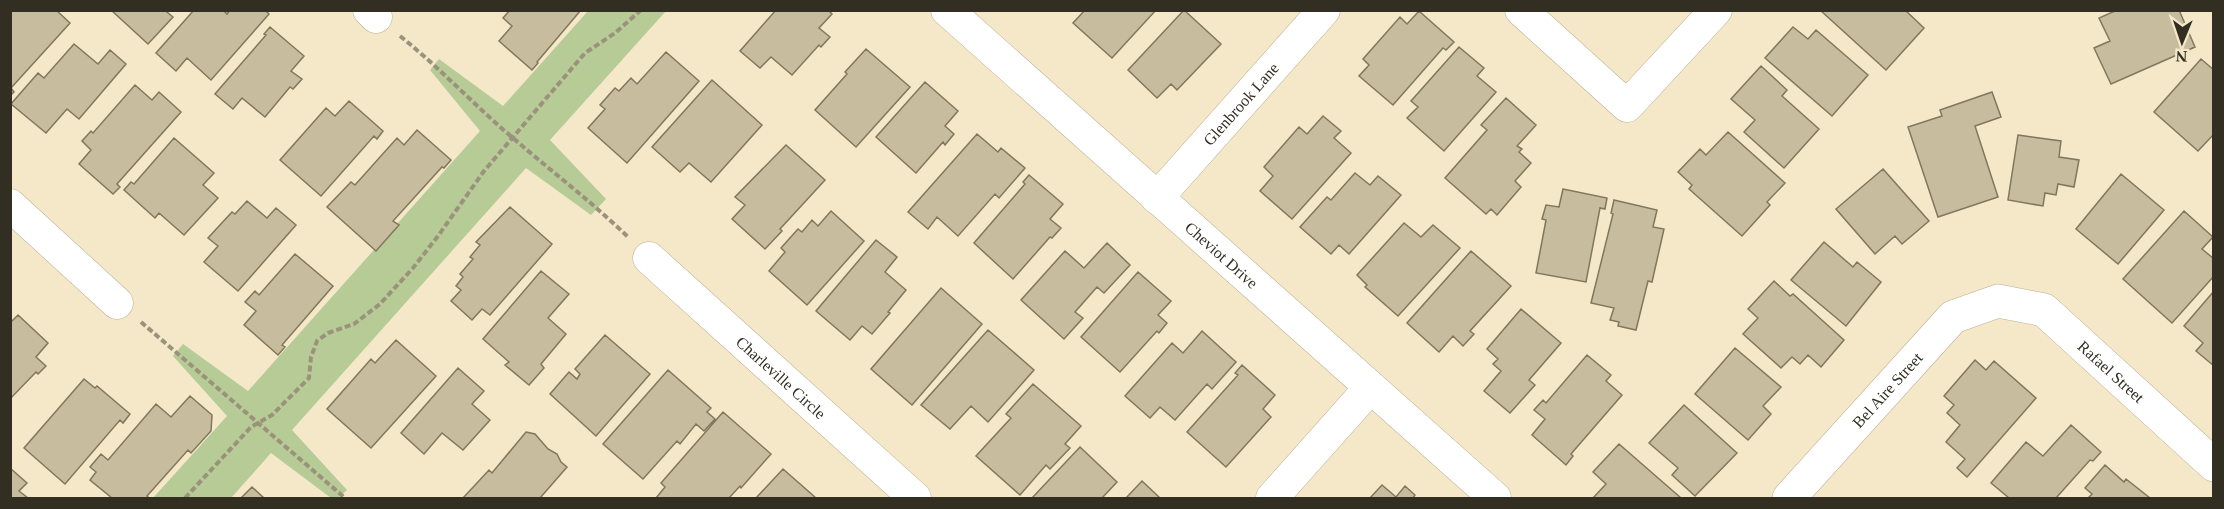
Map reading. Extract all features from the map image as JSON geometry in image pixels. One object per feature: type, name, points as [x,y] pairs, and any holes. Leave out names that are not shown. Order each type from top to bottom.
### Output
[{"type":"street","name":"Cheviot Drive","points":[[947,10],[1495,498]]},
{"type":"street","name":"Glenbrook Lane","points":[[1157,198],[1324,10]]},
{"type":"street","points":[[1521,10],[1627,106],[1716,10]]},
{"type":"street","points":[[10,206],[117,303]]},
{"type":"street","name":"Charleville Circle","points":[[649,258],[915,498]]},
{"type":"street","name":"Rafael Street","points":[[1998,301],[2043,310],[2214,465]]},
{"type":"street","name":"Bel Aire Street","points":[[1789,498],[1953,317],[1998,301]]},
{"type":"street","points":[[1272,498],[1370,388]]},
{"type":"path","points":[[185,498],[251,427],[272,415],[309,378],[310,357],[317,341],[328,333],[354,324],[380,304],[413,268],[484,171],[585,53],[615,33],[641,10]]},
{"type":"path","points":[[372,14],[426,57],[513,138],[606,215],[649,258]]},
{"type":"path","points":[[117,303],[170,345],[257,424],[345,498]]},
{"type":"green space","points":[[588,11],[666,11],[550,140],[606,199],[591,215],[526,168],[292,430],[347,490],[338,498],[331,498],[271,453],[231,498],[153,498],[227,416],[173,356],[183,344],[248,391],[480,131],[430,70],[439,59],[503,106]]},
{"type":"building","points":[[11,10],[56,10],[70,23],[11,88],[14,92],[10,96],[10,12]]},
{"type":"building","points":[[111,10],[168,10],[167,12],[173,17],[148,44]]},
{"type":"building","points":[[194,10],[223,10],[227,14],[230,10],[265,10],[269,14],[211,80],[187,58],[176,71],[156,53]]},
{"type":"building","points":[[510,10],[581,10],[532,70],[499,41],[512,26],[503,18]]},
{"type":"building","points":[[776,10],[828,10],[832,14],[819,28],[830,37],[821,47],[819,45],[792,75],[771,57],[760,68],[740,51]]},
{"type":"building","points":[[1085,10],[1156,10],[1112,58],[1073,23]]},
{"type":"building","points":[[1184,10],[1221,44],[1177,90],[1171,84],[1157,98],[1128,70]]},
{"type":"building","points":[[1820,10],[1905,10],[1924,28],[1886,70]]},
{"type":"building","points":[[2117,10],[2179,10],[2195,47],[2111,84],[2094,48],[2110,41],[2099,18]]},
{"type":"building","points":[[1419,11],[1454,42],[1446,50],[1443,48],[1393,105],[1359,76],[1369,65],[1363,59],[1400,17],[1407,24]]},
{"type":"building","points":[[270,27],[304,56],[291,71],[302,79],[293,89],[290,87],[265,117],[242,98],[233,109],[215,94],[266,35],[264,34]]},
{"type":"building","points":[[1793,27],[1808,39],[1816,30],[1868,75],[1832,116],[1765,58]]},
{"type":"building","points":[[74,44],[98,64],[110,50],[126,64],[79,119],[67,109],[46,133],[11,104],[38,73],[44,78]]},
{"type":"building","points":[[1459,47],[1484,68],[1477,76],[1496,92],[1444,151],[1407,118],[1418,107],[1411,101]]},
{"type":"building","points":[[866,49],[910,87],[856,147],[815,110]]},
{"type":"building","points":[[666,52],[699,81],[627,163],[588,128],[605,109],[600,105],[615,88],[619,91],[631,78],[637,84]]},
{"type":"building","points":[[2201,59],[2214,70],[2214,134],[2198,151],[2154,112]]},
{"type":"building","points":[[1761,66],[1787,90],[1782,96],[1819,129],[1784,168],[1744,132],[1755,120],[1731,99]]},
{"type":"building","points":[[712,80],[762,125],[711,182],[689,163],[680,172],[652,147]]},
{"type":"building","points":[[925,82],[958,111],[945,126],[954,134],[945,145],[943,142],[916,173],[876,137]]},
{"type":"building","points":[[135,85],[152,100],[159,92],[181,112],[117,184],[120,187],[113,194],[79,164],[91,150],[82,141],[91,131],[93,133]]},
{"type":"building","points":[[1992,92],[2001,117],[1975,126],[1998,197],[1938,217],[1908,127],[1942,116],[1940,110]]},
{"type":"building","points":[[1506,98],[1536,125],[1517,146],[1522,149],[1519,152],[1531,163],[1515,181],[1521,187],[1497,215],[1491,209],[1486,214],[1445,178],[1487,130],[1481,125]]},
{"type":"building","points":[[349,101],[383,131],[377,139],[374,136],[321,196],[280,160],[326,108],[335,116]]},
{"type":"building","points":[[1323,116],[1341,131],[1334,138],[1351,153],[1292,219],[1260,191],[1273,176],[1264,167],[1299,127],[1307,134]]},
{"type":"building","points":[[417,130],[451,160],[393,221],[399,225],[376,251],[327,207],[351,182],[355,185],[397,138],[404,145]]},
{"type":"building","points":[[1728,132],[1785,183],[1767,202],[1770,205],[1742,236],[1689,189],[1692,185],[1678,172],[1700,149],[1706,155]]},
{"type":"building","points":[[977,134],[998,152],[1001,148],[1025,168],[999,198],[995,194],[958,236],[937,217],[928,229],[908,212]]},
{"type":"building","points":[[2018,135],[2061,141],[2059,157],[2079,160],[2074,187],[2058,184],[2056,195],[2045,193],[2043,206],[2008,200]]},
{"type":"building","points":[[174,138],[214,173],[203,185],[218,198],[184,235],[159,213],[155,218],[124,190],[131,182],[134,184]]},
{"type":"building","points":[[786,145],[825,180],[780,229],[782,231],[765,249],[732,219],[745,205],[735,197]]},
{"type":"building","points":[[1883,169],[1929,221],[1902,244],[1895,236],[1875,254],[1836,209]]},
{"type":"building","points":[[1355,173],[1370,185],[1378,176],[1401,195],[1349,254],[1339,245],[1331,254],[1300,227],[1327,197],[1331,200]]},
{"type":"building","points":[[2121,174],[2164,210],[2118,264],[2076,229]]},
{"type":"building","points":[[1029,175],[1063,204],[1050,219],[1061,228],[1052,238],[1050,237],[1013,279],[974,243],[1025,184],[1023,182]]},
{"type":"building","points":[[1563,189],[1607,198],[1605,209],[1600,208],[1586,282],[1536,273],[1546,220],[1542,219],[1546,205],[1559,207]]},
{"type":"building","points":[[1614,200],[1657,210],[1653,227],[1664,229],[1652,282],[1648,281],[1636,330],[1618,326],[1619,322],[1610,320],[1614,308],[1591,303],[1613,214],[1611,213]]},
{"type":"building","points":[[247,201],[267,218],[276,208],[296,225],[238,291],[204,262],[218,246],[208,238],[232,212],[235,214]]},
{"type":"building","points":[[510,207],[552,244],[490,315],[482,309],[472,320],[451,301],[461,290],[456,286],[463,277],[460,274],[473,259],[470,257],[480,245],[476,242]]},
{"type":"building","points":[[831,211],[864,241],[807,305],[769,271],[785,252],[781,248],[798,229],[802,232],[812,220],[818,226]]},
{"type":"building","points":[[2184,211],[2213,237],[2202,249],[2214,259],[2214,276],[2172,323],[2123,279]]},
{"type":"building","points":[[1404,223],[1421,237],[1433,225],[1460,248],[1398,316],[1365,287],[1367,285],[1357,275]]},
{"type":"building","points":[[876,240],[897,257],[885,272],[906,290],[872,334],[862,326],[850,340],[816,311]]},
{"type":"building","points":[[1824,242],[1853,267],[1857,262],[1881,282],[1846,326],[1791,280]]},
{"type":"building","points":[[1107,243],[1130,265],[1104,293],[1097,287],[1075,312],[1083,318],[1064,339],[1021,300],[1065,251],[1084,268]]},
{"type":"building","points":[[1471,251],[1511,286],[1470,331],[1474,334],[1463,346],[1453,336],[1439,352],[1407,323]]},
{"type":"building","points":[[295,254],[333,286],[282,345],[285,347],[278,355],[244,325],[256,311],[245,302],[255,291],[259,295]]},
{"type":"building","points":[[541,271],[569,294],[548,318],[566,334],[541,364],[544,368],[529,385],[505,365],[509,362],[483,339]]},
{"type":"building","points":[[1138,272],[1171,301],[1158,315],[1167,323],[1120,372],[1081,337]]},
{"type":"building","points":[[1774,281],[1790,296],[1793,294],[1844,340],[1821,367],[1808,355],[1800,364],[1792,357],[1781,368],[1743,334],[1758,318],[1748,309]]},
{"type":"building","points":[[941,288],[982,324],[912,405],[871,369]]},
{"type":"building","points":[[2214,291],[2214,366],[2196,351],[2203,343],[2184,326]]},
{"type":"building","points":[[1521,309],[1561,343],[1529,380],[1535,385],[1510,413],[1484,391],[1501,371],[1493,364],[1498,359],[1487,349]]},
{"type":"building","points":[[18,315],[48,343],[36,357],[46,366],[38,374],[36,372],[10,399],[10,323]]},
{"type":"building","points":[[988,330],[1034,370],[988,422],[971,406],[950,429],[921,405]]},
{"type":"building","points":[[1202,331],[1236,362],[1212,389],[1207,384],[1175,420],[1160,407],[1150,418],[1125,396],[1172,343],[1183,353]]},
{"type":"building","points":[[605,335],[650,374],[596,436],[550,394],[569,372],[577,379],[580,374],[575,369]]},
{"type":"building","points":[[396,340],[436,376],[371,448],[327,409],[371,359],[375,363]]},
{"type":"building","points":[[1735,348],[1781,387],[1763,406],[1771,414],[1748,440],[1695,394]]},
{"type":"building","points":[[1587,355],[1611,375],[1606,381],[1622,395],[1571,454],[1573,456],[1566,465],[1532,435],[1545,419],[1534,410],[1543,400],[1546,403]]},
{"type":"building","points":[[1975,360],[1986,370],[1994,361],[2036,398],[1967,477],[1957,468],[1965,459],[1946,442],[1960,425],[1947,413],[1954,405],[1944,396]]},
{"type":"building","points":[[1242,365],[1275,395],[1263,409],[1271,417],[1226,467],[1187,432],[1238,375],[1235,373]]},
{"type":"building","points":[[458,368],[484,391],[472,404],[490,420],[463,450],[442,433],[424,454],[401,433]]},
{"type":"building","points":[[668,370],[711,408],[707,412],[715,419],[704,431],[696,424],[680,444],[677,441],[643,479],[603,444]]},
{"type":"building","points":[[84,379],[95,388],[97,386],[130,414],[123,423],[120,420],[65,484],[24,448]]},
{"type":"building","points":[[1033,384],[1081,426],[1065,444],[1070,448],[1050,469],[1046,465],[1020,495],[976,456],[1011,418],[1006,414]]},
{"type":"building","points":[[190,396],[212,415],[211,431],[191,453],[188,450],[147,496],[149,498],[112,498],[90,480],[96,472],[90,467],[101,454],[108,460],[156,404],[171,417]]},
{"type":"building","points":[[1684,405],[1737,453],[1695,496],[1672,475],[1678,468],[1649,443]]},
{"type":"building","points":[[723,412],[771,454],[729,498],[656,498],[665,487],[661,483]]},
{"type":"building","points":[[2071,425],[2101,452],[2093,461],[2090,460],[2056,498],[2009,498],[1991,483],[2026,442],[2043,456]]},
{"type":"building","points":[[526,432],[535,434],[548,449],[557,454],[567,467],[540,498],[463,498],[489,470],[492,473]]},
{"type":"building","points":[[1619,444],[1681,498],[1593,498],[1606,484],[1593,472]]},
{"type":"building","points":[[1080,447],[1117,482],[1102,498],[1032,498]]},
{"type":"building","points":[[2105,465],[2124,482],[2126,479],[2150,498],[2088,498],[2092,494],[2085,488]]},
{"type":"building","points":[[10,468],[27,483],[19,491],[28,498],[10,498]]},
{"type":"building","points":[[783,469],[816,498],[756,498]]},
{"type":"building","points":[[1142,481],[1160,498],[1126,498]]},
{"type":"building","points":[[1382,485],[1396,497],[1405,486],[1415,495],[1413,498],[1370,498]]},
{"type":"building","points":[[252,487],[264,498],[241,498]]}]
